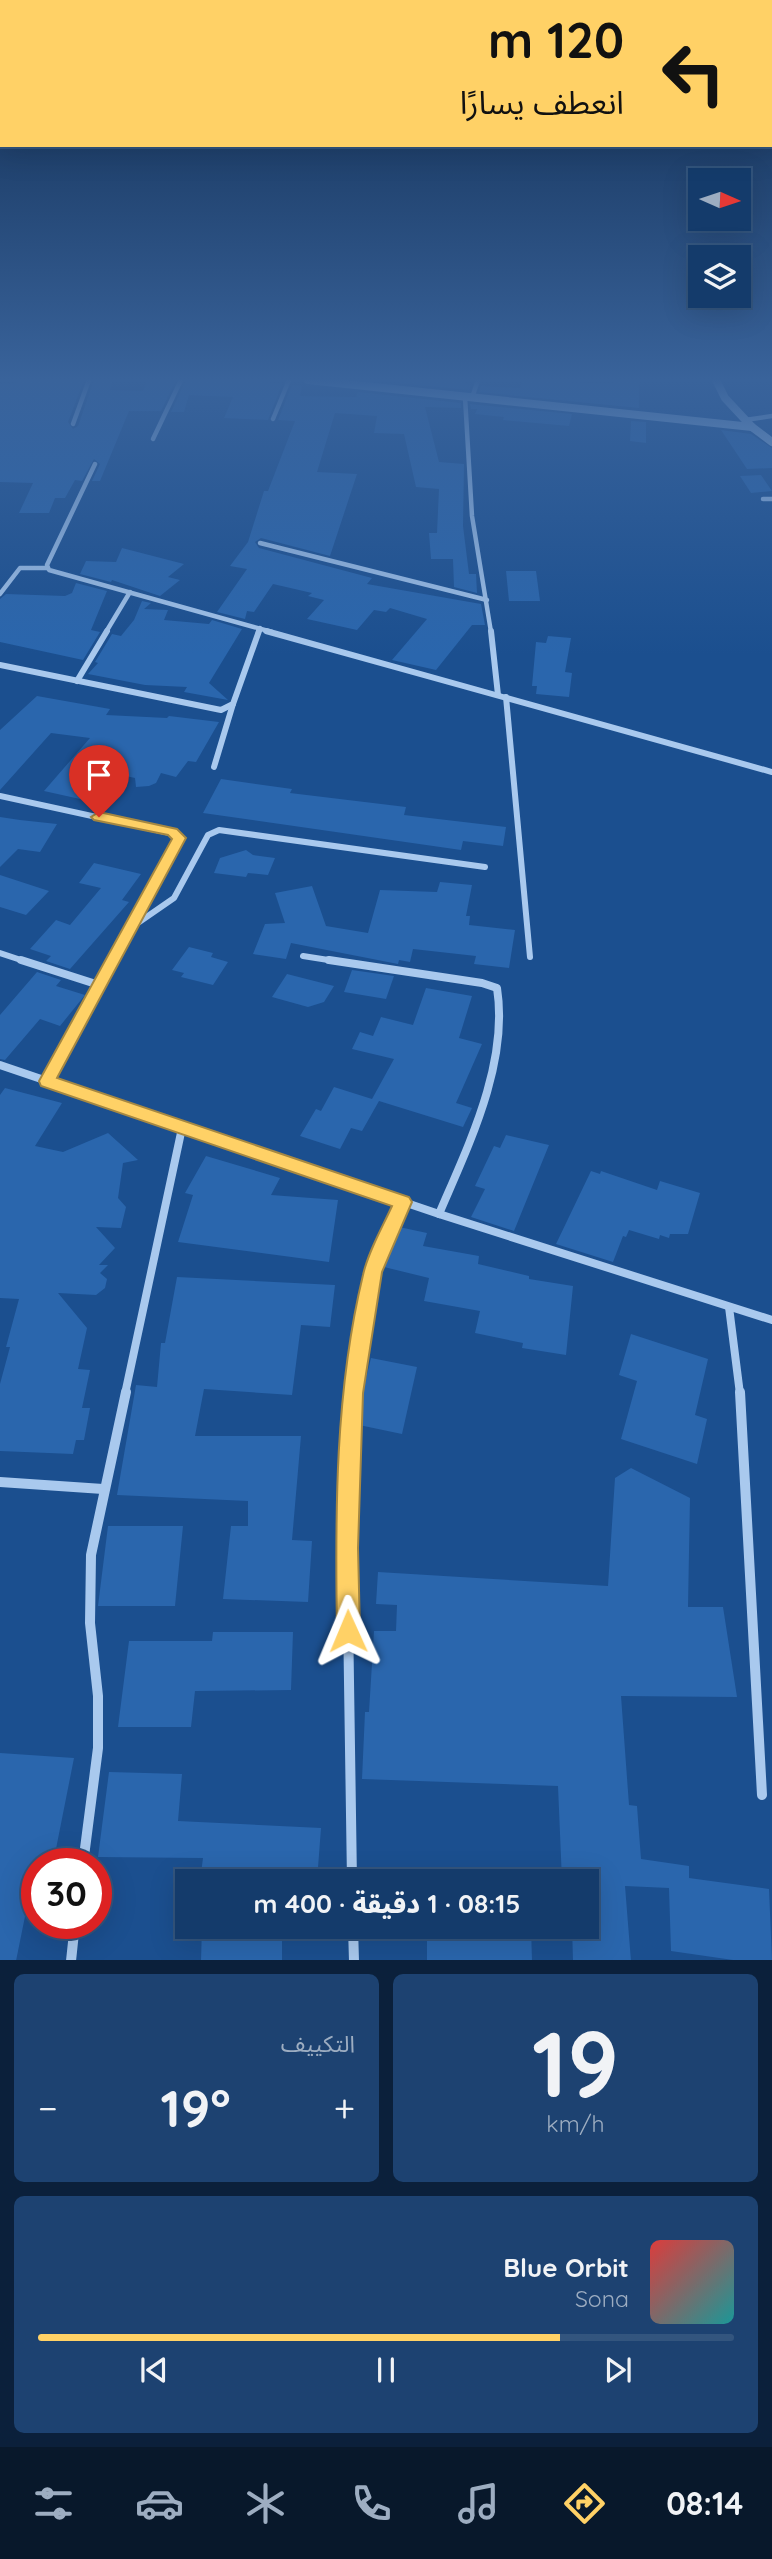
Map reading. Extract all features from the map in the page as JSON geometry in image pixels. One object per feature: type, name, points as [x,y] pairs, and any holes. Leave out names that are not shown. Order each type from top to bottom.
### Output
[{"type":"street","points":[[47,568],[92,471]]},
{"type":"street","points":[[471,471],[472,516],[487,600],[498,695]]},
{"type":"street","points":[[763,499],[772,499]]},
{"type":"street","points":[[260,543],[487,600]]},
{"type":"street","points":[[0,594],[20,568],[47,568],[772,772]]},
{"type":"street","points":[[77,681],[130,592]]},
{"type":"street","points":[[214,767],[260,628]]},
{"type":"street","points":[[0,665],[215,710],[233,704]]},
{"type":"street","points":[[506,697],[530,957]]},
{"type":"street","points":[[0,796],[177,833],[179,838],[47,1081]]},
{"type":"street","points":[[131,927],[174,898],[208,835],[219,830],[485,867]]},
{"type":"street","points":[[0,953],[99,985]]},
{"type":"street","points":[[303,956],[482,982],[498,988],[501,1019],[487,1082],[468,1143],[439,1214]]},
{"type":"street","points":[[0,1065],[402,1202],[772,1320]]},
{"type":"street","points":[[85,1848],[98,1748],[98,1696],[90,1623],[91,1555],[182,1128]]},
{"type":"street","points":[[352,1869],[347,1548],[352,1393],[373,1272],[402,1202]]},
{"type":"street","points":[[729,1307],[744,1427],[762,1795]]},
{"type":"street","points":[[0,1482],[103,1489]]},
{"type":"street","points":[[71,1960],[73,1939]]},
{"type":"street","points":[[353,1939],[354,1960]]},
{"type":"building","points":[[0,471],[87,471],[82,481],[75,480],[65,498],[55,498],[49,513],[19,513],[33,483],[0,482]]},
{"type":"building","points":[[96,471],[104,471],[100,481],[92,481]]},
{"type":"building","points":[[276,471],[357,474],[330,556],[261,538],[255,542],[259,548],[372,578],[367,584],[481,604],[485,625],[472,625],[436,670],[392,660],[427,619],[390,608],[386,612],[374,610],[357,630],[307,619],[324,600],[308,596],[312,593],[273,584],[254,612],[247,611],[245,619],[217,612],[247,569],[230,566],[248,542],[264,491],[268,491]]},
{"type":"building","points":[[412,471],[464,471],[463,526],[469,574],[476,574],[477,593],[454,587],[453,559],[431,559],[429,533],[437,533],[439,489],[416,487]]},
{"type":"building","points":[[761,475],[772,491],[751,493],[740,476]]},
{"type":"building","points":[[122,548],[184,564],[168,577],[180,580],[160,596],[112,580],[111,582],[80,574],[86,561],[116,562]]},
{"type":"building","points":[[506,571],[536,571],[540,601],[509,601]]},
{"type":"building","points":[[76,583],[107,591],[91,630],[100,632],[83,660],[0,642],[0,599],[6,594],[65,596],[72,593]]},
{"type":"building","points":[[142,601],[151,603],[144,609],[168,610],[164,620],[209,624],[212,620],[242,629],[209,683],[228,700],[184,692],[187,687],[145,685],[88,674],[98,663],[95,662],[112,634],[121,636],[134,620]]},
{"type":"building","points":[[548,636],[571,638],[565,672],[572,673],[569,697],[536,694],[537,686],[532,686],[536,642],[546,643]]},
{"type":"building","points":[[37,696],[110,709],[106,715],[169,716],[219,722],[196,762],[188,761],[176,777],[161,773],[156,783],[149,786],[136,787],[135,778],[103,771],[80,799],[44,791],[90,738],[51,733],[0,790],[0,730]]},
{"type":"building","points":[[221,779],[292,789],[290,793],[406,807],[404,815],[506,827],[503,846],[463,841],[461,850],[203,813]]},
{"type":"building","points":[[0,817],[57,824],[40,852],[18,849],[0,867]]},
{"type":"building","points":[[246,850],[253,855],[275,858],[268,875],[248,873],[246,877],[214,873],[220,858]]},
{"type":"building","points":[[94,863],[141,874],[122,900],[129,902],[70,969],[46,961],[51,956],[30,949],[56,920],[70,925],[101,888],[79,883]]},
{"type":"building","points":[[0,875],[49,891],[26,915],[0,907]]},
{"type":"building","points":[[440,882],[472,885],[466,916],[470,916],[469,925],[515,930],[509,968],[474,964],[476,956],[413,949],[410,962],[399,960],[398,964],[291,943],[286,959],[253,954],[265,924],[285,923],[275,893],[312,886],[326,926],[368,933],[380,890],[437,892]]},
{"type":"building","points":[[189,947],[213,953],[211,957],[228,962],[213,985],[181,977],[184,973],[172,970]]},
{"type":"building","points":[[352,970],[394,976],[386,999],[344,992]]},
{"type":"building","points":[[37,972],[61,980],[56,986],[85,995],[60,1026],[40,1019],[5,1060],[0,1059],[0,1015]]},
{"type":"building","points":[[287,974],[334,986],[324,1002],[308,1007],[272,997]]},
{"type":"building","points":[[426,988],[472,996],[459,1038],[482,1044],[456,1103],[472,1108],[463,1127],[379,1101],[362,1131],[351,1128],[340,1149],[300,1136],[316,1109],[321,1111],[334,1087],[372,1099],[394,1059],[352,1049],[360,1032],[373,1036],[381,1017],[413,1025]]},
{"type":"building","points":[[5,1088],[62,1103],[35,1146],[63,1152],[108,1133],[138,1160],[123,1163],[118,1198],[126,1207],[121,1228],[96,1227],[115,1248],[99,1265],[108,1265],[100,1273],[107,1279],[105,1288],[96,1295],[58,1293],[87,1328],[78,1369],[90,1370],[82,1408],[90,1408],[84,1440],[76,1440],[73,1454],[0,1451],[0,1384],[10,1347],[6,1347],[19,1299],[0,1298],[0,1095]]},
{"type":"building","points":[[506,1135],[549,1145],[514,1231],[471,1217],[485,1189],[475,1186],[494,1146],[500,1148]]},
{"type":"building","points":[[206,1156],[280,1178],[271,1195],[338,1200],[329,1262],[178,1242],[193,1195],[185,1193]]},
{"type":"building","points":[[591,1171],[600,1174],[601,1171],[657,1190],[660,1181],[700,1193],[688,1234],[670,1234],[669,1238],[660,1235],[659,1239],[629,1230],[626,1237],[623,1236],[613,1262],[556,1244]]},
{"type":"building","points":[[399,1227],[427,1233],[423,1246],[479,1256],[478,1264],[529,1276],[529,1279],[573,1286],[566,1355],[522,1348],[523,1343],[475,1333],[480,1311],[424,1301],[429,1278],[384,1267]]},
{"type":"building","points":[[177,1277],[335,1285],[330,1327],[301,1325],[292,1395],[204,1389],[195,1436],[301,1436],[292,1540],[312,1541],[308,1602],[223,1599],[231,1526],[248,1526],[248,1501],[117,1495],[136,1385],[157,1387],[161,1343],[165,1343]]},
{"type":"building","points":[[631,1334],[708,1359],[695,1415],[707,1419],[697,1464],[621,1439],[637,1381],[619,1375]]},
{"type":"building","points":[[371,1358],[417,1367],[402,1434],[359,1425],[360,1403]]},
{"type":"building","points":[[631,1468],[690,1498],[688,1607],[723,1607],[737,1697],[621,1696],[629,1805],[637,1806],[641,1859],[689,1866],[689,1878],[769,1889],[772,1960],[733,1960],[671,1951],[669,1888],[625,1886],[631,1960],[573,1960],[572,1939],[599,1939],[599,1869],[561,1869],[558,1786],[362,1779],[365,1712],[369,1712],[374,1631],[396,1631],[397,1605],[376,1604],[378,1572],[608,1586],[615,1478]]},
{"type":"building","points":[[108,1526],[183,1526],[175,1606],[98,1606]]},
{"type":"building","points":[[213,1632],[293,1632],[291,1690],[195,1691],[191,1727],[118,1727],[129,1641],[212,1641]]},
{"type":"building","points":[[0,1753],[74,1758],[56,1848],[21,1848],[21,1936],[16,1960],[0,1960]]},
{"type":"building","points":[[109,1772],[182,1774],[178,1821],[321,1828],[318,1869],[202,1869],[203,1858],[112,1857],[112,1848],[99,1848]]},
{"type":"building","points":[[202,1939],[282,1939],[282,1960],[201,1960]]},
{"type":"building","points":[[427,1939],[531,1939],[532,1960],[427,1960]]},
{"type":"route","points":[[99,817],[177,833],[179,838],[47,1081],[402,1202],[373,1272],[361,1328],[352,1393],[347,1548],[348,1631]]}]
